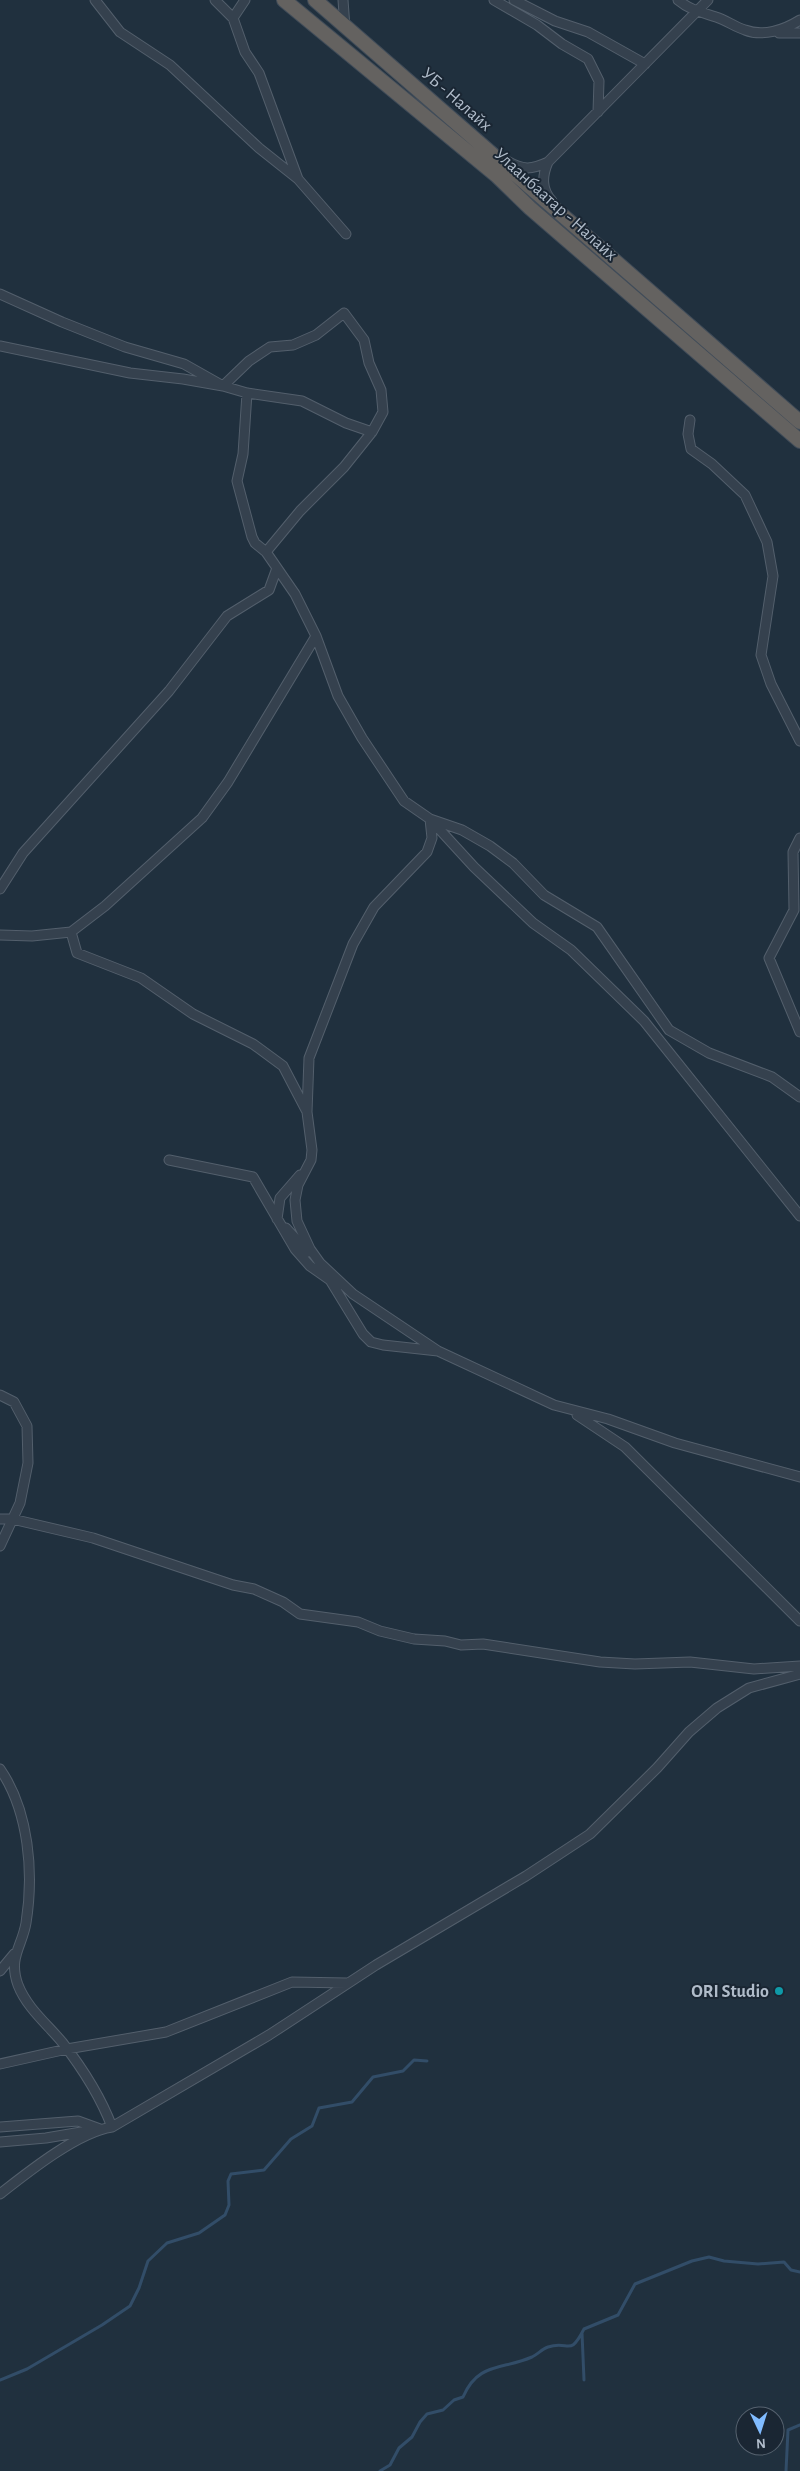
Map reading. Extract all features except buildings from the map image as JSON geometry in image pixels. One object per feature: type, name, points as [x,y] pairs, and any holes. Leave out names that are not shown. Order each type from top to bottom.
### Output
[{"type":"highway","name":"Улаанбаатар - Налайх","points":[[284,0],[496,175],[530,208],[800,441]]},
{"type":"highway","name":"УБ - Налайх","points":[[315,0],[800,422]]},
{"type":"street","points":[[95,0],[120,32],[170,65],[259,148],[298,180],[346,234]]},
{"type":"street","points":[[215,0],[233,18],[244,52],[262,81],[298,180]]},
{"type":"street","points":[[233,18],[245,0]]},
{"type":"street","points":[[343,0],[345,27]]},
{"type":"street","points":[[494,0],[537,25],[562,44],[588,59],[599,81],[598,112]]},
{"type":"street","points":[[514,0],[555,21],[588,32],[645,64]]},
{"type":"street","points":[[678,0],[696,12],[717,17],[745,30],[761,34],[798,31],[800,33]]},
{"type":"street","points":[[494,157],[529,170],[548,162],[708,0]]},
{"type":"street","points":[[761,34],[792,25],[800,20]]},
{"type":"street","points":[[548,162],[543,178],[544,188],[560,214]]},
{"type":"street","points":[[0,294],[62,322],[125,347],[184,364],[222,386]]},
{"type":"street","points":[[222,386],[249,361],[270,347],[293,345],[316,335],[344,313],[364,340],[369,363],[381,390],[383,412],[372,432],[344,467],[300,511],[266,552]]},
{"type":"street","points":[[0,346],[130,373],[222,386],[247,393],[302,401],[346,423],[372,432]]},
{"type":"street","points":[[247,393],[243,454],[237,481],[252,537],[255,543],[266,552],[295,594],[316,636],[338,696],[362,738],[404,801],[430,819],[474,868],[533,923],[571,950],[644,1021],[800,1216]]},
{"type":"street","points":[[690,420],[688,434],[691,449],[712,464],[745,495],[767,542],[772,576],[761,655],[771,684],[800,741]]},
{"type":"street","points":[[0,889],[23,853],[169,691],[227,616],[269,590],[277,568]]},
{"type":"street","points":[[0,935],[32,936],[70,932],[112,900],[202,818],[228,782],[316,636]]},
{"type":"street","points":[[430,819],[462,830],[490,846],[513,863],[544,895],[597,927],[669,1030],[709,1053],[772,1077],[800,1097]]},
{"type":"street","points":[[277,1220],[280,1198],[304,1171],[311,1160],[312,1150],[307,1112],[309,1058],[353,944],[374,907],[427,852],[432,838],[430,819]]},
{"type":"street","points":[[800,838],[793,852],[794,910],[769,958],[800,1032]]},
{"type":"street","points":[[70,932],[77,953],[141,978],[193,1014],[253,1044],[283,1066],[307,1112]]},
{"type":"street","points":[[169,1160],[253,1176],[295,1249],[310,1266],[330,1280],[363,1334],[371,1342],[382,1345],[438,1351]]},
{"type":"street","points":[[304,1171],[295,1200],[295,1214],[310,1249],[320,1262]]},
{"type":"street","points":[[277,1220],[365,1304],[438,1351],[554,1405],[571,1411],[608,1419],[674,1444],[800,1478]]},
{"type":"street","points":[[0,1395],[14,1402],[27,1426],[28,1464],[20,1503],[0,1546]]},
{"type":"street","points":[[571,1411],[625,1447],[800,1621]]},
{"type":"street","points":[[0,1519],[12,1519],[93,1538],[233,1585],[254,1589],[283,1602],[300,1614],[358,1622],[380,1631],[414,1639],[445,1641],[461,1645],[483,1644],[600,1662],[635,1664],[690,1662],[754,1669],[800,1666]]},
{"type":"street","points":[[0,2142],[46,2138],[112,2127],[269,2035],[348,1983],[526,1876],[590,1834],[657,1768],[689,1732],[717,1708],[749,1688],[800,1674]]},
{"type":"street","points":[[0,1768],[12,1786],[22,1814],[29,1862],[26,1924],[14,1954],[0,1971]]},
{"type":"street","points":[[14,1954],[18,1984],[31,2008],[67,2049],[101,2097],[112,2127]]},
{"type":"street","points":[[0,2064],[67,2049],[166,2032],[292,1982],[348,1983]]},
{"type":"street","points":[[0,2127],[78,2121],[100,2129]]},
{"type":"street","points":[[0,2194],[47,2159],[100,2129]]},
{"type":"waterway","points":[[0,2380],[27,2369],[102,2325],[130,2306],[139,2288],[148,2261],[167,2243],[199,2233],[225,2215],[229,2205],[228,2181],[231,2174],[264,2170],[291,2139],[312,2126],[319,2108],[352,2102],[373,2077],[403,2071],[414,2060],[427,2061]]},
{"type":"waterway","points":[[380,2471],[390,2465],[399,2448],[412,2437],[427,2414],[443,2410],[454,2400],[463,2397],[469,2386],[484,2372],[532,2357],[548,2347],[555,2345],[572,2346],[584,2329],[618,2315],[635,2284],[692,2261],[709,2257],[724,2261],[758,2264],[784,2262],[791,2270],[800,2272]]},
{"type":"waterway","points":[[582,2333],[584,2380]]},
{"type":"waterway","points":[[786,2471],[788,2430],[800,2425]]},
{"type":"place","name":"ORI Studio","points":[[779,1991]]}]
